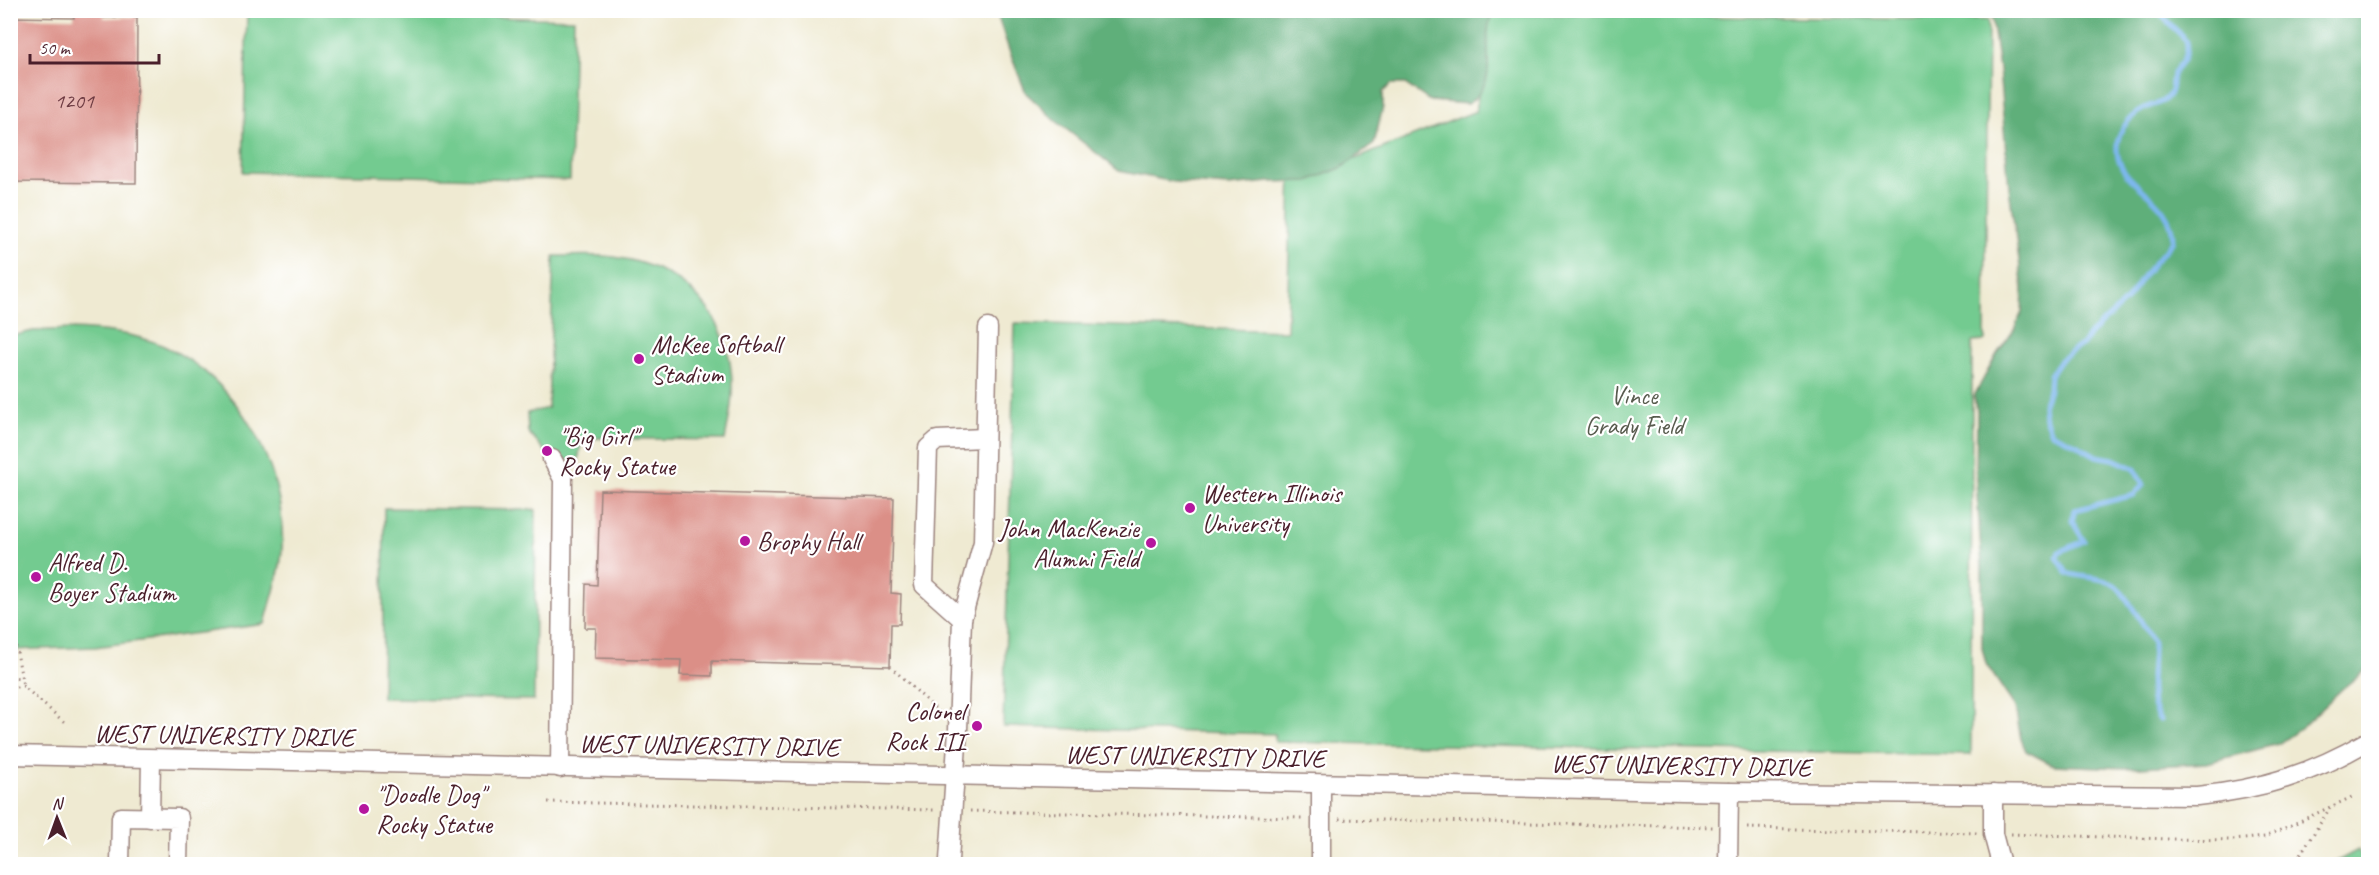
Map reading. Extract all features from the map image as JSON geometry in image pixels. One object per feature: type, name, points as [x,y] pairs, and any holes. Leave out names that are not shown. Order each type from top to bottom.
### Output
[{"type":"street","points":[[949,860],[958,730],[962,619],[983,542],[988,328]]},
{"type":"street","points":[[962,619],[924,585],[928,447],[937,440],[985,438]]},
{"type":"street","points":[[552,459],[563,479],[560,768]]},
{"type":"street","name":"WEST UNIVERSITY DRIVE","points":[[10,755],[1729,792],[2197,796],[2223,793],[2300,776],[2368,741]]},
{"type":"street","points":[[150,818],[151,759]]},
{"type":"street","points":[[1321,784],[1321,864]]},
{"type":"street","points":[[1728,864],[1729,792]]},
{"type":"street","points":[[1993,794],[1993,834],[2001,864]]},
{"type":"street","points":[[120,864],[122,817],[179,818],[178,864]]},
{"type":"path","points":[[16,646],[23,686],[64,722]]},
{"type":"path","points":[[890,666],[958,730]]},
{"type":"path","points":[[10,677],[21,678]]},
{"type":"path","points":[[10,688],[23,686]]},
{"type":"path","points":[[548,802],[2233,840],[2265,837],[2352,797]]},
{"type":"path","points":[[2294,864],[2331,807]]},
{"type":"green space","points":[[996,10],[1509,11],[1493,12],[1488,37],[1488,72],[1479,93],[1468,104],[1430,101],[1405,84],[1391,84],[1383,92],[1383,107],[1374,144],[1341,168],[1308,181],[1228,186],[1174,182],[1119,171],[1056,121],[1026,93]]},
{"type":"green space","points":[[247,11],[574,19],[570,180],[243,172]]},
{"type":"green space","points":[[1991,11],[2368,11],[2368,668],[2301,728],[2278,744],[2206,763],[2125,768],[2053,765],[2026,751],[2021,739],[2015,707],[1986,664],[1982,648],[1982,568],[1976,480],[1977,411],[1974,396],[1997,354],[2014,330],[2022,312],[2023,289],[2009,188],[1999,69]]},
{"type":"green space","name":"Vince Grady Field","points":[[1489,14],[1988,20],[1985,341],[1972,342],[1971,755],[1275,742],[1275,734],[1003,727],[1015,323],[1287,331],[1291,168],[1333,168],[1476,111]]},
{"type":"green space","name":"McKee Softball Stadium","points":[[554,256],[606,256],[639,263],[663,272],[683,284],[700,300],[714,318],[724,339],[730,363],[732,396],[725,440],[582,438],[578,461],[552,459],[528,432],[527,413],[548,408]]},
{"type":"green space","points":[[70,329],[118,333],[164,346],[191,361],[215,381],[236,404],[267,458],[276,487],[281,518],[280,567],[265,624],[95,647],[11,650],[11,336],[33,331]]},
{"type":"green space","points":[[384,508],[536,510],[534,700],[382,698]]},
{"type":"green space","points":[[2358,850],[2366,864],[2332,864]]},
{"type":"building","points":[[74,10],[105,10],[104,18],[137,17],[136,183],[10,182],[10,17],[74,18]]},
{"type":"building","name":"Brophy Hall","points":[[600,490],[894,498],[891,593],[901,594],[900,624],[891,624],[890,666],[712,661],[712,676],[680,675],[681,660],[595,658],[596,628],[585,628],[586,584],[597,585]]},
{"type":"waterway","points":[[2156,10],[2187,41],[2185,55],[2173,75],[2168,97],[2162,102],[2143,109],[2128,121],[2121,132],[2117,150],[2120,163],[2127,174],[2165,212],[2171,225],[2173,241],[2146,272],[2126,301],[2090,334],[2083,344],[2061,359],[2050,375],[2049,390],[2043,406],[2051,433],[2096,456],[2113,459],[2135,469],[2143,485],[2134,495],[2075,510],[2072,521],[2084,541],[2059,552],[2057,557],[2067,573],[2105,580],[2116,586],[2148,632],[2153,643],[2152,702],[2160,720]]},
{"type":"place","name":"McKee Softball Stadium","points":[[639,359]]},
{"type":"place","name":"\"Big Girl\" Rocky Statue","points":[[547,451]]},
{"type":"place","name":"Western Illinois University","points":[[1190,508]]},
{"type":"place","name":"Brophy Hall","points":[[745,541]]},
{"type":"place","name":"John MacKenzie Alumni Field","points":[[1151,543]]},
{"type":"place","name":"Alfred D. Boyer Stadium","points":[[36,577]]},
{"type":"place","name":"Colonel Rock III","points":[[977,726]]},
{"type":"place","name":"\"Doodle Dog\" Rocky Statue","points":[[364,809]]}]
